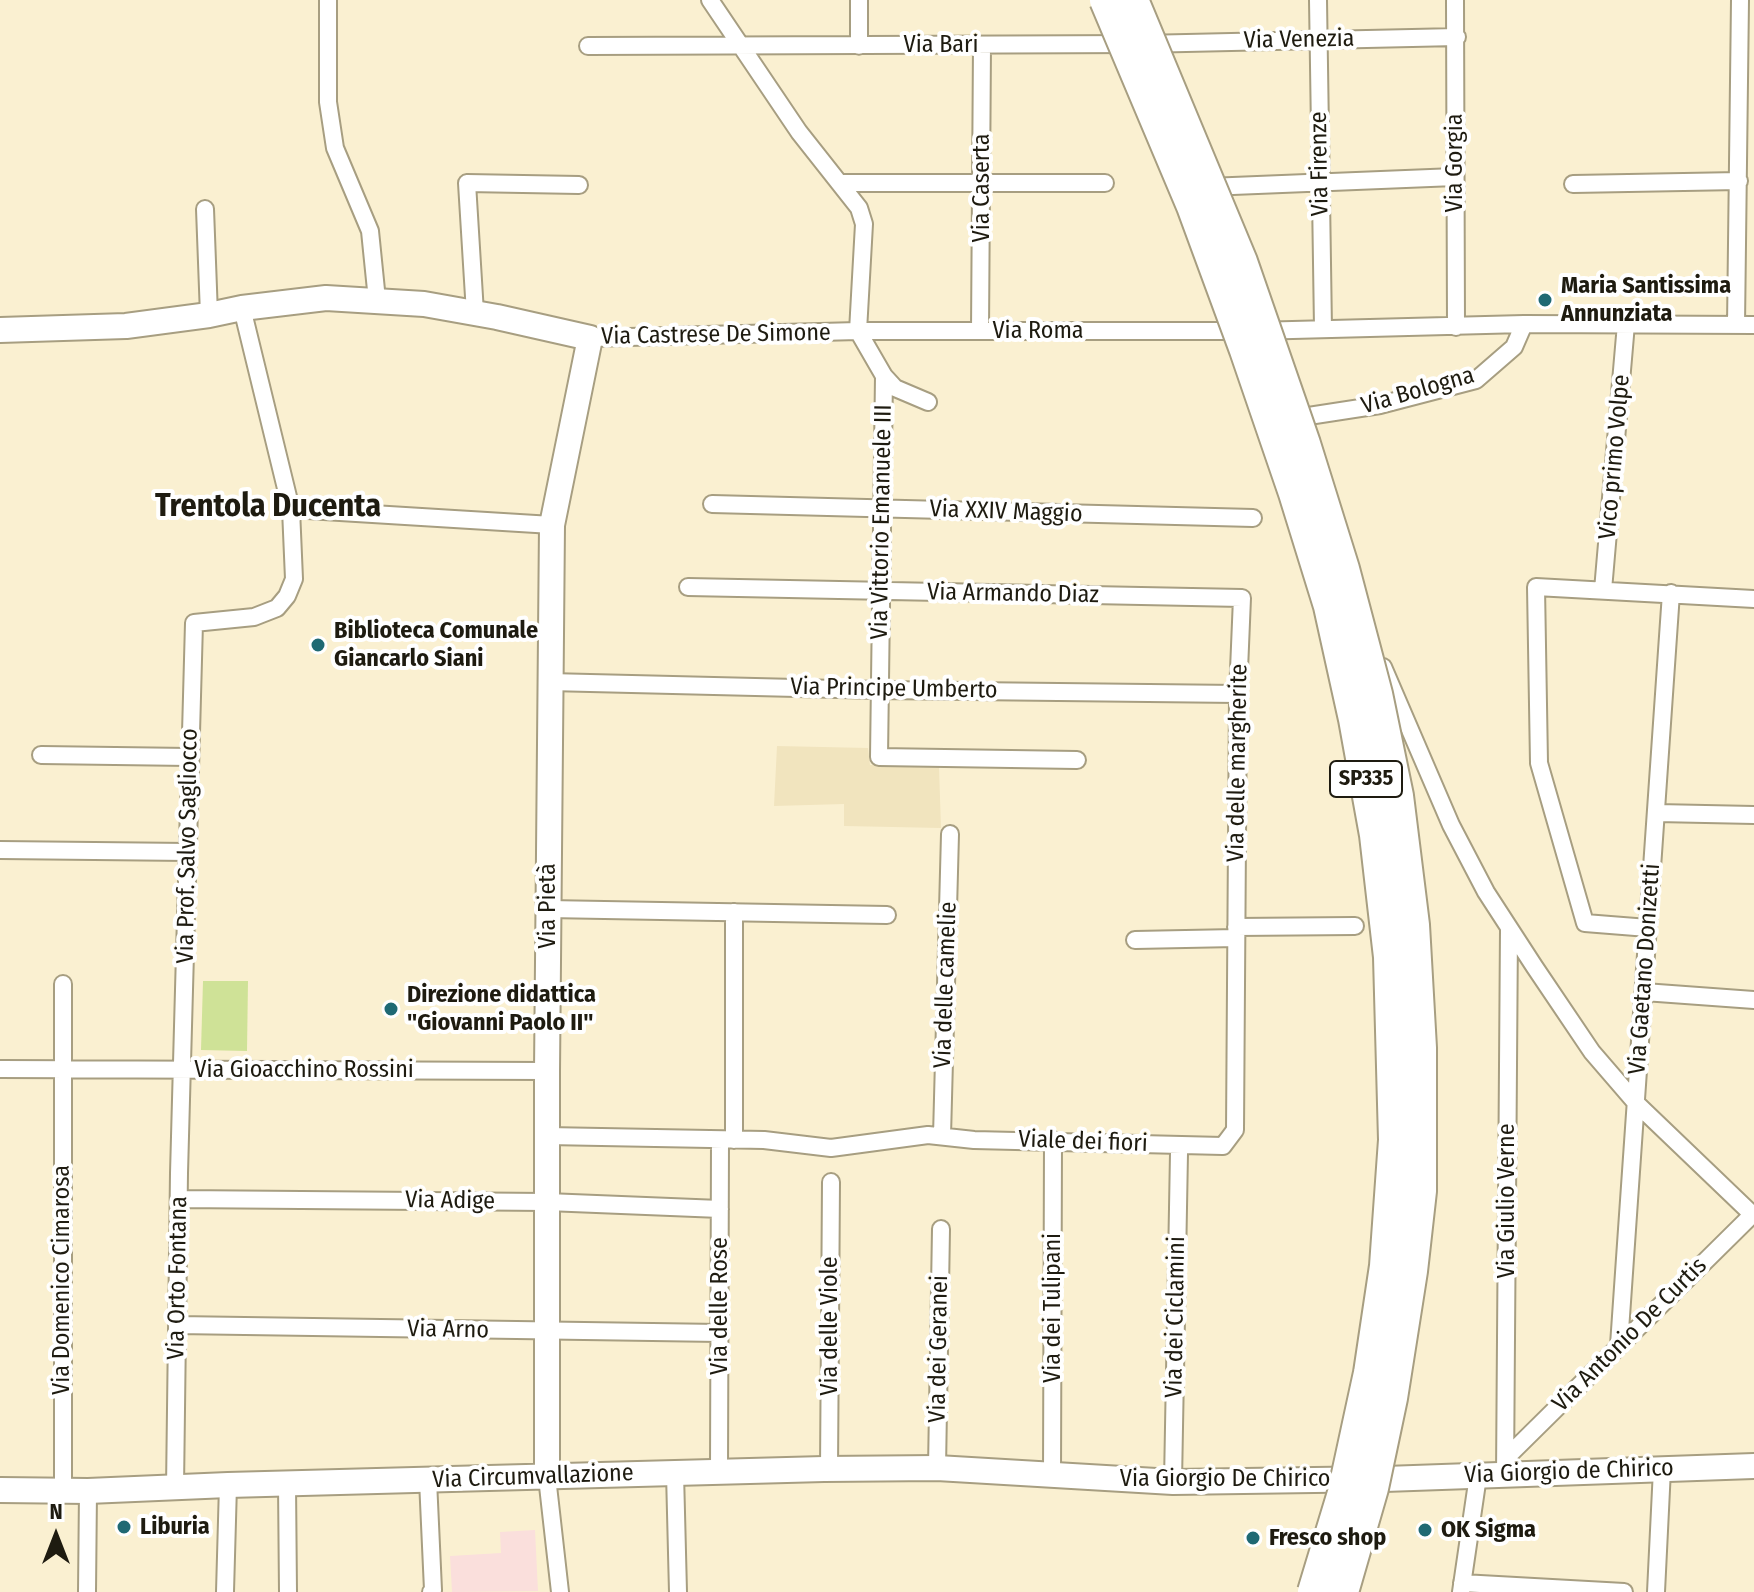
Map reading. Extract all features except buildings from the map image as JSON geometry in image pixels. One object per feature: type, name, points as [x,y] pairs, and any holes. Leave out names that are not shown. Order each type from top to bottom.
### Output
[{"type":"highway","name":"SP335","points":[[1106,0],[1193,206],[1295,493],[1330,606],[1376,835],[1390,957],[1395,1140],[1386,1266],[1370,1373],[1344,1493],[1314,1592]]},
{"type":"highway","name":"SP335","points":[[1132,0],[1241,262],[1304,444],[1351,597],[1376,694],[1397,796],[1413,925],[1420,1048],[1420,1191],[1391,1398],[1372,1488],[1342,1592]]},
{"type":"street","points":[[328,0],[328,102],[335,148],[370,231],[377,300]]},
{"type":"street","points":[[710,0],[799,132],[859,208],[864,224],[858,331]]},
{"type":"street","points":[[859,0],[859,46]]},
{"type":"street","points":[[1119,0],[1141,44],[1198,187],[1391,686],[1433,783],[1486,892],[1592,1052],[1636,1103],[1753,1214]]},
{"type":"street","name":"Via Firenze","points":[[1318,0],[1323,328]]},
{"type":"street","name":"Via Gorgia","points":[[1455,0],[1456,327]]},
{"type":"street","points":[[1736,325],[1740,0]]},
{"type":"street","name":"Via Venezia","points":[[1141,44],[1457,37]]},
{"type":"street","name":"Via Bari","points":[[588,46],[1141,44]]},
{"type":"street","name":"Via Caserta","points":[[980,331],[982,45]]},
{"type":"street","points":[[1198,187],[1455,177]]},
{"type":"street","points":[[1573,184],[1739,181]]},
{"type":"street","points":[[475,313],[467,183],[579,185]]},
{"type":"street","points":[[841,183],[1105,183]]},
{"type":"street","points":[[205,209],[209,315]]},
{"type":"street","name":"Via Castrese De Simone","points":[[0,330],[126,326],[326,298],[424,304],[590,338],[858,331]]},
{"type":"street","points":[[242,308],[291,509],[552,525]]},
{"type":"street","name":"Via Roma","points":[[858,331],[1254,331],[1524,324],[1754,325]]},
{"type":"street","name":"Via Bologna","points":[[1288,419],[1380,405],[1476,380],[1514,347],[1524,324]]},
{"type":"street","name":"Vico primo Volpe","points":[[1603,590],[1626,324]]},
{"type":"street","name":"Via Vittorio Emanuele III","points":[[858,331],[884,376],[895,388],[928,402]]},
{"type":"street","name":"Via Pietà","points":[[547,1477],[552,525],[590,338]]},
{"type":"street","name":"Via Vittorio Emanuele III","points":[[884,376],[879,757],[1077,760]]},
{"type":"street","name":"Via XXIV Maggio","points":[[712,504],[1253,518]]},
{"type":"street","name":"Via Prof. Salvo Sagliocco","points":[[183,1069],[194,623],[254,617],[278,607],[294,579],[291,509]]},
{"type":"street","name":"Via Armando Diaz","points":[[688,587],[1242,598]]},
{"type":"street","points":[[1648,928],[1585,923],[1539,763],[1536,587],[1754,599]]},
{"type":"street","name":"Via Gaetano Donizetti","points":[[1619,1345],[1671,593]]},
{"type":"street","name":"Via delle margherite","points":[[1223,1146],[1235,1130],[1238,694],[1242,598]]},
{"type":"street","name":"Via Principe Umberto","points":[[549,682],[1238,694]]},
{"type":"street","points":[[41,755],[189,757]]},
{"type":"street","points":[[1657,813],[1754,815]]},
{"type":"street","name":"Via delle camelie","points":[[942,1136],[950,834]]},
{"type":"street","points":[[0,850],[188,852]]},
{"type":"street","points":[[548,909],[887,915]]},
{"type":"street","name":"Via delle Rose","points":[[719,1472],[720,1209],[727,1140],[734,912]]},
{"type":"street","points":[[1135,940],[1355,926]]},
{"type":"street","name":"Via Giulio Verne","points":[[1506,1466],[1509,928]]},
{"type":"street","points":[[62,1070],[63,984]]},
{"type":"street","points":[[1644,992],[1754,1000]]},
{"type":"street","name":"Via Gioacchino Rossini","points":[[0,1069],[547,1071]]},
{"type":"street","name":"Via Orto Fontana","points":[[175,1488],[183,1069]]},
{"type":"street","name":"Via Domenico Cimarosa","points":[[62,1070],[63,1491]]},
{"type":"street","name":"Viale dei fiori","points":[[727,1140],[764,1140],[831,1148],[928,1135],[974,1140],[1223,1146]]},
{"type":"street","points":[[547,1136],[727,1140]]},
{"type":"street","name":"Via dei Tulipani","points":[[1053,1140],[1059,1476]]},
{"type":"street","name":"Via dei Ciclamini","points":[[1173,1482],[1179,1153]]},
{"type":"street","name":"Via delle Viole","points":[[829,1469],[831,1182]]},
{"type":"street","name":"Via Adige","points":[[179,1199],[547,1202],[720,1209]]},
{"type":"street","name":"Via Antonio De Curtis","points":[[1506,1466],[1619,1345],[1753,1214]]},
{"type":"street","name":"Via dei Geranei","points":[[937,1468],[941,1229]]},
{"type":"street","name":"Via Arno","points":[[177,1325],[720,1333]]},
{"type":"street","name":"Via Giorgio de Chirico","points":[[1385,1479],[1478,1476],[1506,1466],[1662,1469],[1754,1466]]},
{"type":"street","name":"Via Circumvallazione","points":[[0,1490],[88,1491],[829,1469],[937,1468],[1059,1476]]},
{"type":"street","points":[[1656,1592],[1662,1469]]},
{"type":"street","points":[[675,1473],[678,1592]]},
{"type":"street","name":"Via Giorgio De Chirico","points":[[1059,1476],[1173,1482],[1385,1479]]},
{"type":"street","points":[[1478,1476],[1462,1588],[1624,1592]]},
{"type":"street","points":[[547,1477],[560,1592]]},
{"type":"street","points":[[428,1480],[431,1592]]},
{"type":"street","points":[[287,1484],[288,1592]]},
{"type":"street","points":[[225,1592],[228,1485]]},
{"type":"street","points":[[87,1592],[88,1491]]},
{"type":"shaded area","points":[[777,746],[868,748],[870,765],[939,767],[941,828],[844,826],[844,804],[774,806]]},
{"type":"shaded area","points":[[535,1530],[538,1591],[452,1592],[450,1556],[501,1553],[500,1532]]},
{"type":"green space","points":[[203,981],[248,981],[247,1051],[201,1050]]},
{"type":"place","name":"Maria Santissima Annunziata","points":[[1545,300]]},
{"type":"place","name":"Biblioteca Comunale Giancarlo Siani","points":[[318,645]]},
{"type":"place","name":"Direzione didattica \"Giovanni Paolo II\"","points":[[391,1009]]},
{"type":"place","name":"Liburia","points":[[124,1527]]},
{"type":"place","name":"OK Sigma","points":[[1425,1530]]},
{"type":"place","name":"Fresco shop","points":[[1253,1538]]},
{"type":"district","name":"Trentola Ducenta","points":[[268,507]]}]
